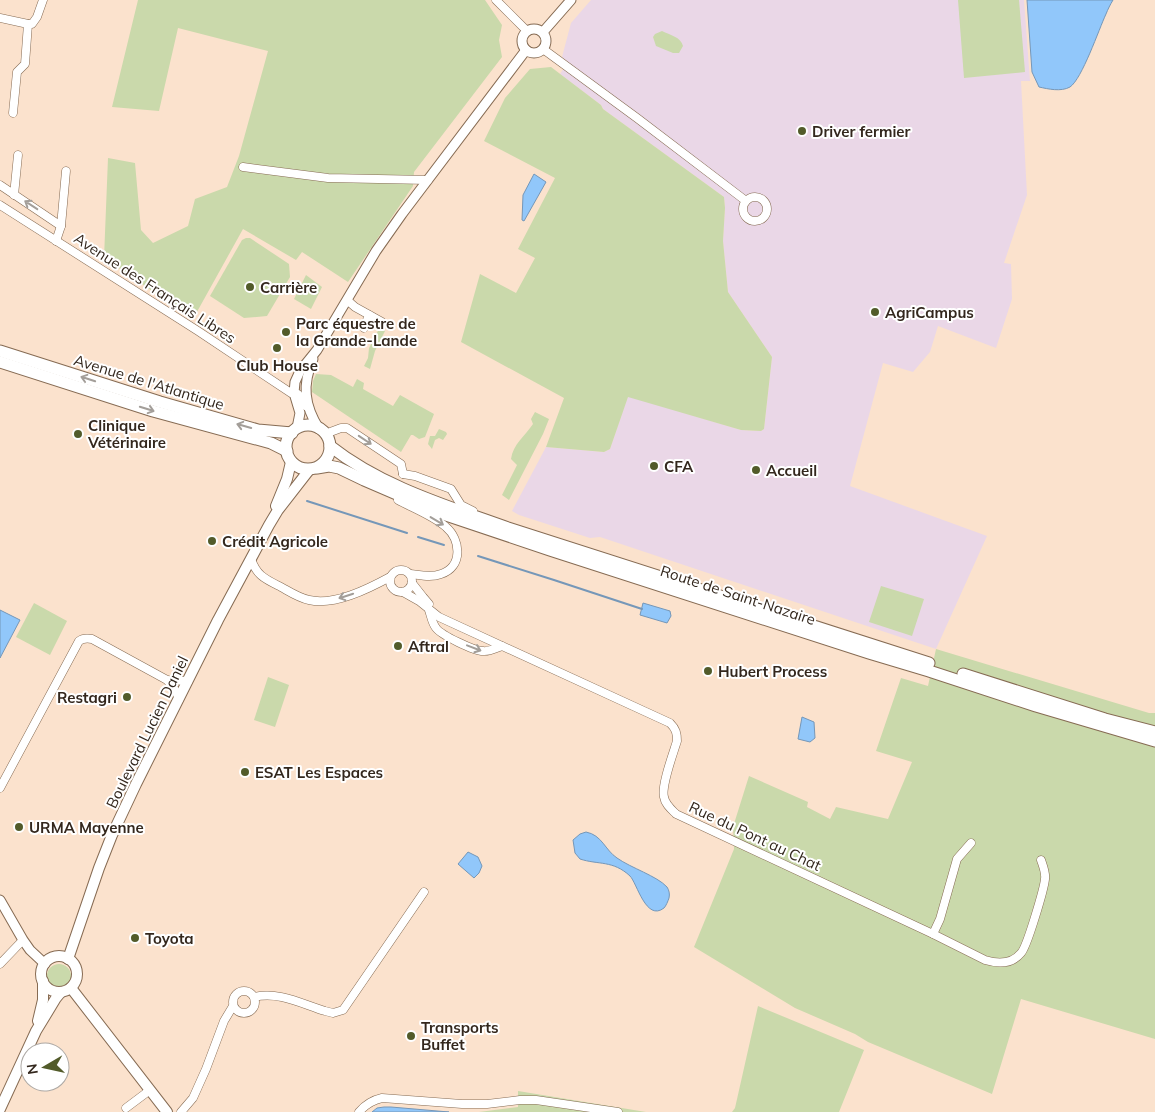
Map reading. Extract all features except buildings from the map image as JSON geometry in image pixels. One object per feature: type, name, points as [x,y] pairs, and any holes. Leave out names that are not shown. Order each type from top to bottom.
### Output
[{"type":"main road","name":"Avenue de l'Atlantique","points":[[0,351],[169,405],[258,430],[295,430]]},
{"type":"main road","name":"Avenue de l'Atlantique","points":[[0,362],[154,411],[271,443],[286,451]]},
{"type":"main road","points":[[308,425],[322,431],[330,446],[330,452],[323,464],[314,468],[297,467],[291,462],[286,451],[286,444],[288,438],[295,430],[308,425]]},
{"type":"main road","name":"Route de Saint-Nazaire","points":[[330,446],[346,458],[392,484],[508,528],[1105,719],[1155,732]]},
{"type":"main road","name":"Boulevard Lucien Daniel","points":[[269,525],[287,479],[291,462]]},
{"type":"main road","name":"Route de Saint-Nazaire","points":[[314,468],[329,466],[340,468],[425,507],[468,523],[1036,706],[1155,741]]},
{"type":"main road","name":"Boulevard Lucien Daniel","points":[[68,959],[112,835],[218,620],[278,510],[314,468]]},
{"type":"main road","points":[[0,1109],[36,1031],[56,998],[66,990],[74,983],[75,967],[68,959],[58,957],[48,960],[42,969],[41,975],[45,985],[52,991],[66,990]]},
{"type":"main road","points":[[36,1031],[43,1000],[43,981]]},
{"type":"main road","points":[[66,990],[168,1112]]},
{"type":"street","points":[[0,18],[32,24],[43,0]]},
{"type":"street","points":[[496,0],[527,31]]},
{"type":"street","points":[[544,32],[571,0]]},
{"type":"street","points":[[13,113],[17,72],[25,64],[28,24]]},
{"type":"street","points":[[537,29],[544,32],[546,43],[540,52],[533,53],[526,50],[522,40],[527,31],[537,29]]},
{"type":"street","points":[[543,49],[746,201]]},
{"type":"street","points":[[295,430],[300,414],[294,393],[295,382],[300,371],[317,350],[376,251],[402,214],[526,50]]},
{"type":"street","points":[[14,195],[18,155]]},
{"type":"street","points":[[243,167],[328,178],[428,180]]},
{"type":"street","points":[[56,240],[61,226],[66,171]]},
{"type":"street","points":[[0,185],[61,226]]},
{"type":"street","name":"Avenue des Français Libres","points":[[0,205],[284,388],[298,394],[304,405],[309,408]]},
{"type":"street","points":[[347,300],[355,308],[382,322]]},
{"type":"street","points":[[364,328],[369,315]]},
{"type":"street","points":[[317,350],[309,369],[305,388],[314,421],[322,431],[347,428],[401,464],[403,474]]},
{"type":"street","points":[[392,484],[403,474]]},
{"type":"street","points":[[403,474],[415,476],[451,489],[461,505],[508,528]]},
{"type":"street","points":[[251,559],[259,575],[266,580],[299,597],[320,602],[343,598],[381,582],[396,571],[401,570],[407,571],[410,574],[431,576],[440,575],[448,571],[457,558],[458,549],[455,538],[447,527],[364,480]]},
{"type":"street","points":[[410,574],[412,583],[422,597],[445,619]]},
{"type":"street","points":[[390,577],[391,586],[398,592],[407,591],[412,583]]},
{"type":"street","name":"Rue du Pont au Chat","points":[[403,592],[419,601],[439,617],[670,723],[675,728],[677,742],[663,788],[663,797],[667,805],[676,814],[985,960],[1003,963],[1017,957],[1022,952],[1046,878],[1041,860]]},
{"type":"street","points":[[428,610],[434,626],[439,632],[449,637],[482,652],[502,646]]},
{"type":"street","points":[[0,788],[81,640],[86,638],[92,639],[167,680],[179,699]]},
{"type":"street","points":[[167,680],[188,681]]},
{"type":"street","points":[[933,934],[940,919],[957,859],[971,842]]},
{"type":"street","points":[[254,997],[276,995],[332,1013],[343,1010],[424,892]]},
{"type":"street","points":[[0,900],[30,950],[45,964]]},
{"type":"street","points":[[0,964],[24,940]]},
{"type":"street","points":[[242,990],[249,992],[254,997],[255,1004],[251,1010],[245,1013],[238,1012],[233,1006],[232,999],[236,993],[242,990]]},
{"type":"street","points":[[181,1112],[193,1098],[224,1021],[233,1006]]},
{"type":"street","points":[[126,1108],[150,1090]]},
{"type":"street","points":[[359,1112],[374,1100],[382,1098],[462,1104],[536,1100],[618,1112]]},
{"type":"shaded area","name":"AgriCampus","points":[[591,0],[1024,0],[1030,81],[1021,81],[1027,195],[1004,263],[1011,264],[1012,299],[996,348],[938,326],[930,352],[913,372],[883,363],[850,486],[987,536],[936,649],[600,537],[590,538],[512,511],[546,447],[604,452],[610,449],[628,396],[741,430],[761,431],[764,429],[772,357],[728,292],[723,241],[724,197],[603,109],[601,105],[560,74],[568,62],[562,57],[571,23]]},
{"type":"green space","points":[[138,0],[485,0],[502,25],[499,40],[502,57],[414,172],[413,186],[348,282],[302,252],[296,260],[243,229],[193,319],[104,258],[108,158],[135,163],[141,230],[153,243],[188,226],[195,199],[227,187],[239,156],[268,51],[178,28],[159,111],[112,107]]},
{"type":"green space","points":[[958,0],[1019,0],[1025,72],[964,78]]},
{"type":"green space","points":[[662,31],[680,40],[683,46],[679,53],[673,53],[656,46],[653,37]]},
{"type":"green space","points":[[551,67],[601,105],[603,109],[724,197],[723,241],[728,292],[772,357],[764,429],[761,431],[741,430],[628,397],[610,449],[604,452],[546,447],[564,398],[461,342],[480,274],[516,293],[535,258],[518,249],[555,178],[484,141],[505,98],[530,69]]},
{"type":"green space","name":"Carrière","points":[[250,238],[289,264],[290,277],[267,316],[244,318],[210,296],[242,240]]},
{"type":"green space","points":[[306,275],[322,287],[311,309],[294,299]]},
{"type":"green space","points":[[380,327],[385,331],[375,351],[370,369],[364,366],[368,358],[369,348]]},
{"type":"green space","points":[[316,374],[331,375],[353,387],[357,379],[364,383],[363,389],[393,406],[400,395],[434,414],[425,437],[419,439],[411,435],[401,452],[312,392]]},
{"type":"green space","points":[[535,412],[549,419],[509,500],[502,495],[517,465],[511,459],[512,454],[517,444],[533,424],[531,419]]},
{"type":"green space","points":[[439,429],[447,434],[443,440],[439,438],[435,440],[432,449],[428,444],[430,436],[435,436]]},
{"type":"green space","points":[[881,586],[924,599],[912,636],[869,622]]},
{"type":"green space","points":[[34,603],[67,621],[50,655],[16,637]]},
{"type":"green space","points":[[936,649],[1149,713],[1155,713],[1155,1039],[1021,999],[992,1094],[868,1042],[855,1034],[795,1008],[694,947],[734,849],[733,827],[749,776],[808,802],[807,807],[830,819],[836,807],[888,819],[912,762],[876,751],[901,678],[928,686]]},
{"type":"green space","points":[[268,677],[289,685],[275,727],[254,720]]},
{"type":"green space","points":[[59,964],[68,967],[71,976],[68,985],[59,988],[50,985],[47,976],[50,967]]},
{"type":"green space","points":[[758,1006],[864,1050],[839,1112],[732,1112],[735,1108]]},
{"type":"green space","points":[[518,1091],[646,1112],[479,1112],[518,1107]]},
{"type":"water","points":[[1027,0],[1113,0],[1080,74],[1075,82],[1066,89],[1059,90],[1039,87],[1032,72]]},
{"type":"water","points":[[534,174],[546,182],[524,221],[522,220],[523,195]]},
{"type":"water","points":[[643,603],[670,611],[671,616],[667,623],[640,615]]},
{"type":"water","points":[[0,610],[20,620],[0,658]]},
{"type":"water","points":[[802,717],[814,722],[815,738],[810,742],[798,739]]},
{"type":"water","points":[[586,832],[600,839],[617,858],[663,883],[669,892],[664,908],[658,911],[652,910],[647,906],[633,880],[618,867],[580,859],[575,853],[573,840]]},
{"type":"water","points":[[468,852],[478,857],[482,866],[474,878],[458,864]]},
{"type":"water","points":[[377,1108],[449,1112],[372,1112]]},
{"type":"waterway","points":[[307,501],[407,533]]},
{"type":"waterway","points":[[418,537],[444,545]]},
{"type":"waterway","points":[[478,556],[642,609]]},
{"type":"place","name":"Driver fermier","points":[[802,131]]},
{"type":"place","name":"Carrière","points":[[250,287]]},
{"type":"place","name":"AgriCampus","points":[[875,312]]},
{"type":"place","name":"Parc équestre de la Grande-Lande","points":[[286,332]]},
{"type":"place","name":"Club House","points":[[277,348]]},
{"type":"place","name":"Clinique Vétérinaire","points":[[78,434]]},
{"type":"place","name":"CFA","points":[[654,466]]},
{"type":"place","name":"Accueil","points":[[756,470]]},
{"type":"place","name":"Crédit Agricole","points":[[212,541]]},
{"type":"place","name":"Aftral","points":[[398,646]]},
{"type":"place","name":"Hubert Process","points":[[708,671]]},
{"type":"place","name":"Restagri","points":[[127,697]]},
{"type":"place","name":"ESAT Les Espaces","points":[[245,772]]},
{"type":"place","name":"URMA Mayenne","points":[[19,827]]},
{"type":"place","name":"Toyota","points":[[135,938]]},
{"type":"place","name":"Transports Buffet","points":[[411,1036]]}]
